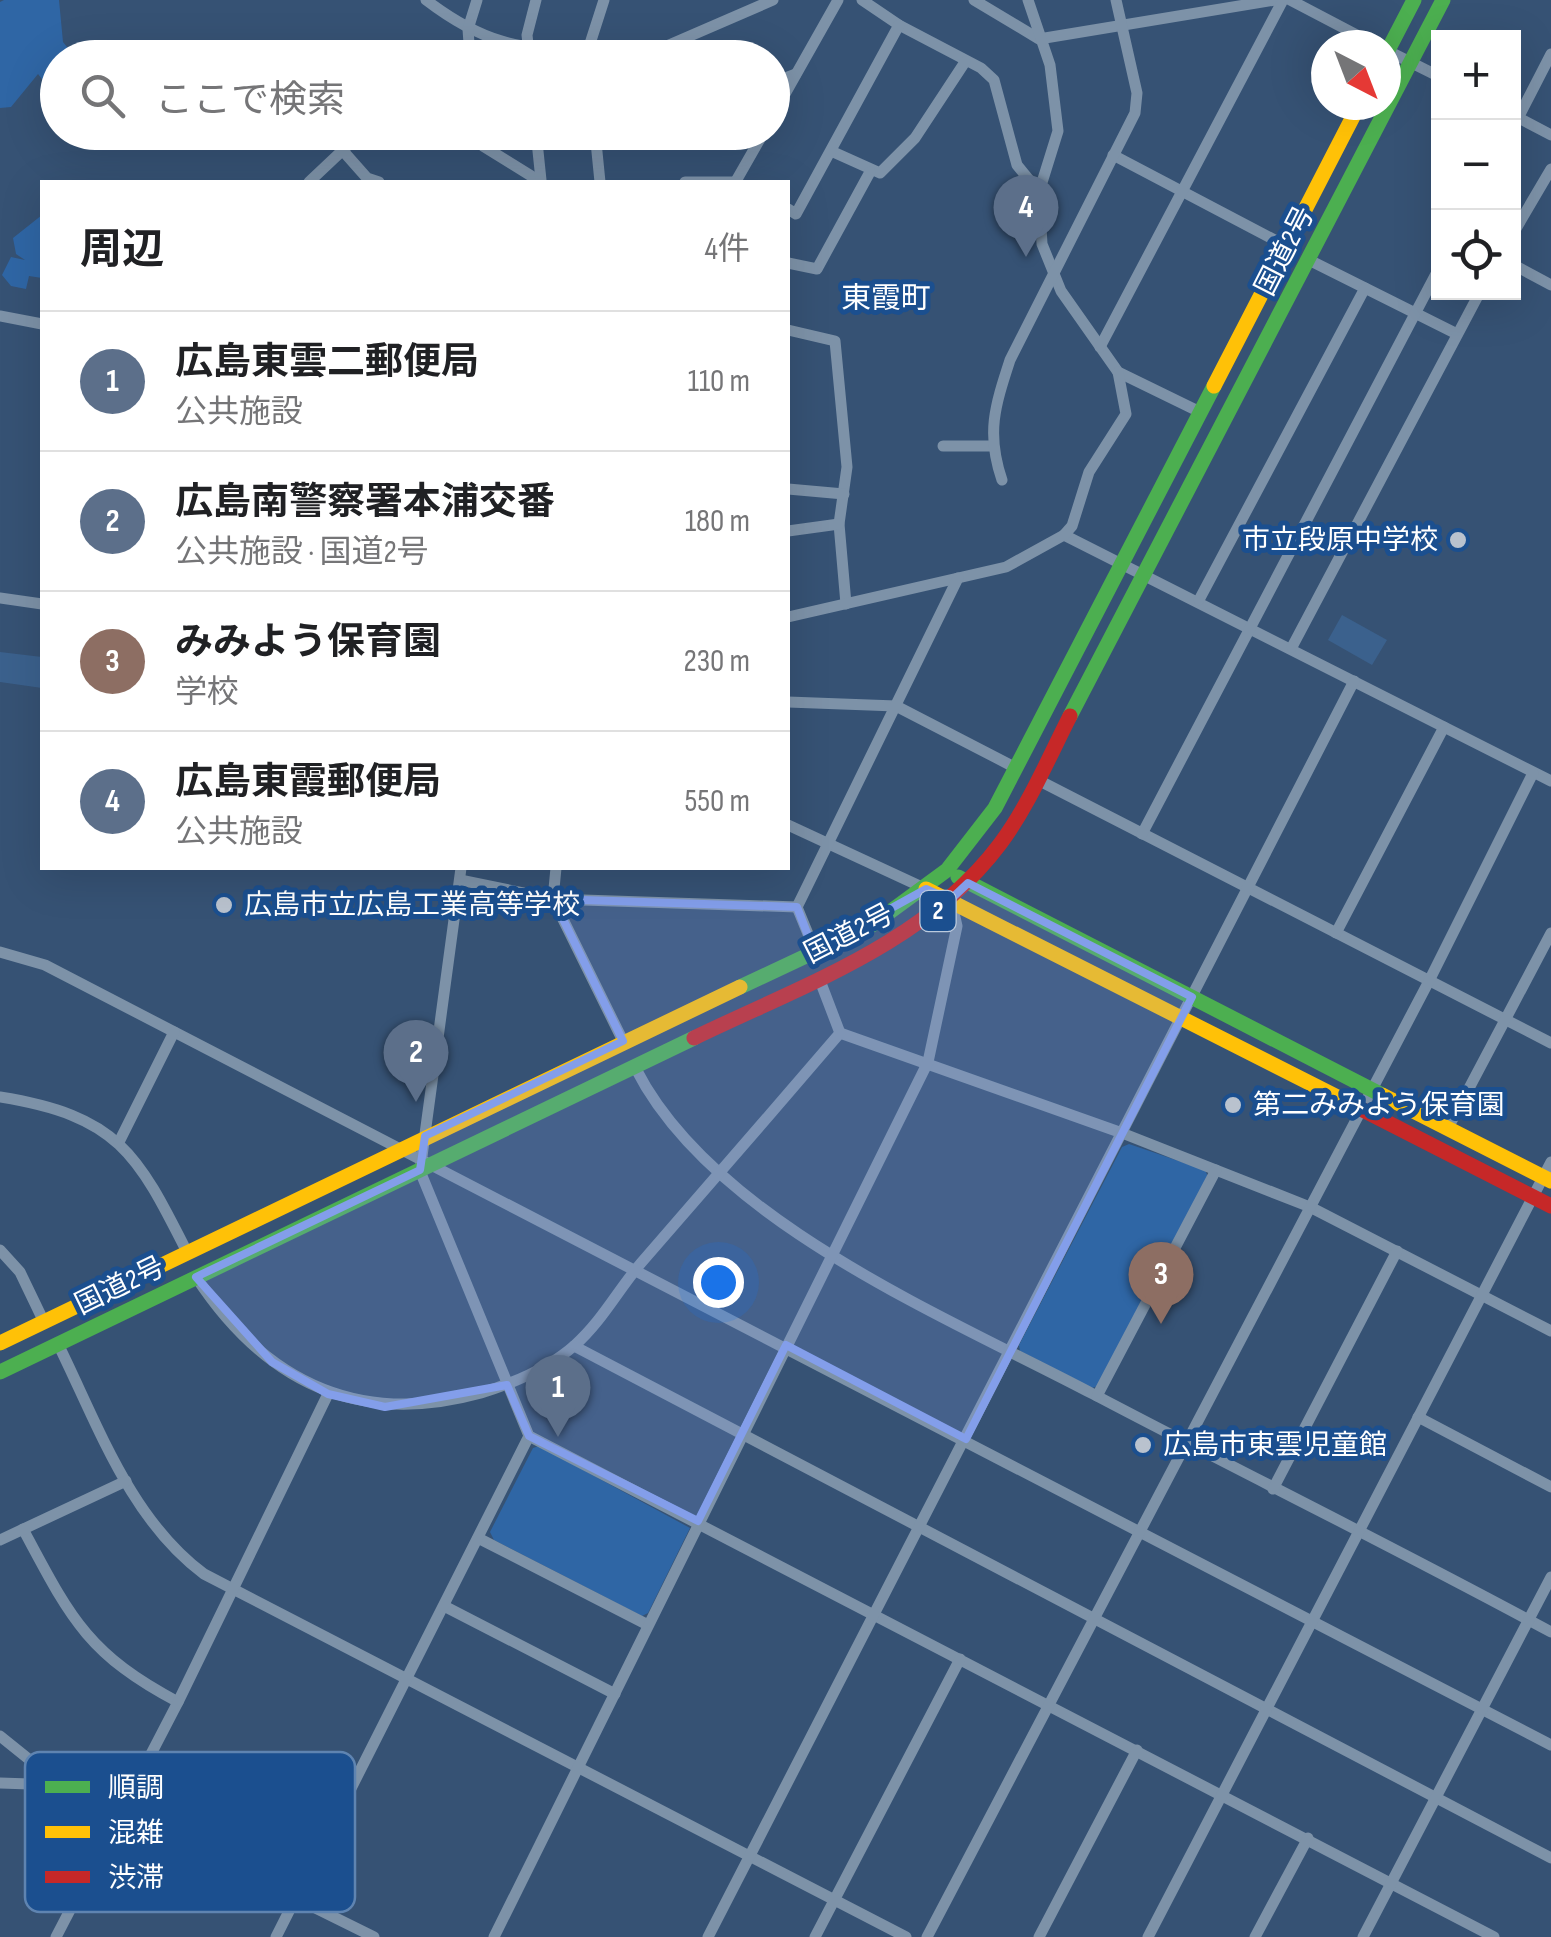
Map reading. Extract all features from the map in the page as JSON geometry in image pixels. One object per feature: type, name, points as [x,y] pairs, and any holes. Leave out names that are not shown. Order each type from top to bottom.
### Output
[{"type":"main road","points":[[1396,30],[1414,0]]},
{"type":"main road","name":"国道2号","points":[[0,1372],[898,939],[968,883],[1007,835],[1038,780],[1444,0]]},
{"type":"main road","name":"国道2号","points":[[0,1343],[398,1148],[872,926],[946,871],[986,821],[1016,768],[1351,120]]},
{"type":"main road","points":[[946,871],[1448,1128],[1548,1173]]},
{"type":"main road","points":[[926,889],[1551,1206]]},
{"type":"street","points":[[426,0],[468,29],[495,40]]},
{"type":"street","points":[[469,40],[477,0]]},
{"type":"street","points":[[528,40],[536,0]]},
{"type":"street","points":[[591,40],[604,0]]},
{"type":"street","points":[[681,40],[773,0]]},
{"type":"street","points":[[790,84],[838,0]]},
{"type":"street","points":[[862,0],[899,25],[980,68],[994,80],[1017,166],[1039,192]]},
{"type":"street","points":[[974,0],[1039,39],[1199,6],[1275,0]]},
{"type":"street","points":[[790,617],[1006,567],[1064,535],[1072,526],[1089,472],[1126,414],[1118,372],[1062,291],[1042,244],[1039,192],[1058,130],[1050,65],[1028,0]]},
{"type":"street","points":[[1002,480],[990,446],[997,398],[1010,360],[1135,113],[1136,93],[1116,0]]},
{"type":"street","points":[[1100,347],[1286,0],[1345,30]]},
{"type":"street","points":[[790,210],[796,214],[899,25]]},
{"type":"street","points":[[1521,109],[1551,54]]},
{"type":"street","points":[[1401,58],[1431,72]]},
{"type":"street","points":[[830,151],[880,174],[915,138],[965,62]]},
{"type":"street","points":[[790,76],[796,74]]},
{"type":"street","points":[[1521,122],[1551,135]]},
{"type":"street","points":[[490,150],[539,180]]},
{"type":"street","points":[[538,150],[541,180]]},
{"type":"street","points":[[597,150],[600,180]]},
{"type":"street","points":[[738,180],[754,150]]},
{"type":"street","points":[[311,180],[344,152],[360,179]]},
{"type":"street","points":[[1113,154],[1286,246]]},
{"type":"street","points":[[1521,220],[1551,169]]},
{"type":"street","points":[[790,263],[817,269],[870,172]]},
{"type":"street","points":[[1309,260],[1457,334]]},
{"type":"street","points":[[1521,269],[1551,285]]},
{"type":"street","points":[[1142,834],[1431,284]]},
{"type":"street","points":[[1199,600],[1365,288]]},
{"type":"street","points":[[1292,647],[1476,300]]},
{"type":"street","points":[[0,316],[40,324]]},
{"type":"street","points":[[790,331],[835,342],[847,467],[839,524],[846,604]]},
{"type":"street","points":[[1118,372],[1200,412]]},
{"type":"street","points":[[943,446],[990,446]]},
{"type":"street","points":[[790,489],[844,494]]},
{"type":"street","points":[[790,531],[839,524]]},
{"type":"street","points":[[1064,535],[1146,573],[1551,781]]},
{"type":"street","points":[[814,951],[797,907],[958,578]]},
{"type":"street","points":[[0,598],[40,604]]},
{"type":"street","points":[[708,1937],[1354,681]]},
{"type":"street","points":[[790,702],[896,706],[1016,768]]},
{"type":"street","points":[[1336,933],[1444,727]]},
{"type":"street","points":[[927,1937],[1429,981],[1533,772]]},
{"type":"street","points":[[1038,780],[1551,1043]]},
{"type":"street","points":[[790,826],[926,889]]},
{"type":"street","points":[[556,870],[553,899],[623,1041]]},
{"type":"street","points":[[797,907],[553,899],[461,874],[425,1164],[529,1436],[1308,1838],[1477,1933],[1494,1937]]},
{"type":"street","points":[[494,1937],[928,1062],[957,926],[950,900]]},
{"type":"street","points":[[1448,1128],[1551,933]]},
{"type":"street","points":[[0,952],[44,965],[1551,1745]]},
{"type":"street","points":[[819,978],[840,1033]]},
{"type":"street","points":[[119,1142],[174,1032]]},
{"type":"street","points":[[840,1033],[1122,1133],[1310,1207],[1551,1331]]},
{"type":"street","points":[[196,1277],[239,1333],[272,1362],[328,1394],[385,1406],[447,1402],[507,1385],[574,1346],[840,1033]]},
{"type":"street","points":[[636,1068],[681,1132],[767,1215],[1011,1351],[1551,1632]]},
{"type":"street","points":[[0,1096],[94,1126],[119,1142],[149,1178],[186,1252]]},
{"type":"street","points":[[1098,1396],[1216,1170]]},
{"type":"street","points":[[1148,1937],[1532,1196],[1548,1173]]},
{"type":"street","points":[[0,1250],[20,1272],[44,1322]]},
{"type":"street","points":[[1273,1489],[1397,1251]]},
{"type":"street","points":[[58,1344],[126,1481],[159,1536],[192,1565],[233,1591],[906,1937]]},
{"type":"street","points":[[574,1346],[1551,1858]]},
{"type":"street","points":[[153,1752],[328,1394]]},
{"type":"street","points":[[1418,1417],[1551,1486]]},
{"type":"street","points":[[355,1782],[529,1436]]},
{"type":"street","points":[[0,1540],[126,1481]]},
{"type":"street","points":[[23,1530],[72,1619],[100,1652],[130,1677],[178,1702]]},
{"type":"street","points":[[478,1538],[648,1625]]},
{"type":"street","points":[[1363,1937],[1551,1576]]},
{"type":"street","points":[[444,1606],[614,1694]]},
{"type":"street","points":[[815,1937],[960,1658]]},
{"type":"street","points":[[0,1736],[25,1757]]},
{"type":"street","points":[[1040,1937],[1137,1750]]},
{"type":"street","points":[[0,1783],[25,1784]]},
{"type":"street","points":[[1255,1937],[1308,1838]]},
{"type":"street","points":[[56,1937],[69,1912]]},
{"type":"street","points":[[276,1937],[288,1912]]},
{"type":"street","points":[[325,1912],[374,1937]]},
{"type":"highlighted area","points":[[968,883],[1192,997],[966,1439],[786,1345],[698,1521],[529,1436],[507,1385],[385,1407],[328,1394],[272,1362],[196,1277],[420,1170],[425,1136],[623,1041],[553,899],[797,907],[814,951],[926,889],[950,900]]},
{"type":"shaded area","points":[[59,0],[63,40],[40,40],[40,77],[38,74],[11,107],[0,108],[0,2]]},
{"type":"shaded area","points":[[40,217],[40,278],[29,276],[26,289],[11,286],[2,275],[11,257],[25,260],[16,254],[13,238]]},
{"type":"shaded area","points":[[1342,615],[1387,640],[1372,665],[1328,640]]},
{"type":"shaded area","points":[[0,652],[40,657],[40,688],[0,682]]},
{"type":"shaded area","points":[[1129,1144],[1205,1170],[1208,1177],[1098,1386],[1092,1388],[1020,1351],[1019,1345],[1122,1147]]},
{"type":"shaded area","points":[[539,1446],[690,1528],[648,1613],[642,1616],[494,1540],[490,1532],[533,1448]]},
{"type":"traffic: fast","points":[[1398,30],[1414,0]]},
{"type":"traffic: fast","points":[[1070,716],[1443,0]]},
{"type":"traffic: fast","points":[[740,987],[872,925],[947,870],[995,808],[1214,386]]},
{"type":"traffic: fast","points":[[958,877],[1382,1095]]},
{"type":"traffic: fast","points":[[0,1372],[694,1038]]},
{"type":"traffic: slow","points":[[1214,386],[1351,120]]},
{"type":"traffic: slow","points":[[926,889],[1359,1108]]},
{"type":"traffic: slow","points":[[0,1343],[740,987]]},
{"type":"traffic: slow","points":[[1382,1095],[1551,1181]]},
{"type":"traffic: jam","points":[[694,1038],[860,959],[936,909],[970,879],[1000,844],[1029,798],[1070,716]]},
{"type":"traffic: jam","points":[[1359,1108],[1551,1206]]},
{"type":"place","name":"広島東霞郵便局","points":[[1026,257]]},
{"type":"place","name":"市立段原中学校","points":[[1458,540]]},
{"type":"place","name":"広島市立広島工業高等学校","points":[[224,905]]},
{"type":"place","name":"広島南警察署本浦交番","points":[[416,1102]]},
{"type":"place","name":"第二みみよう保育園","points":[[1233,1105]]},
{"type":"place","name":"みみよう保育園","points":[[1161,1324]]},
{"type":"place","name":"広島東雲二郵便局","points":[[558,1437]]},
{"type":"place","name":"広島市東雲児童館","points":[[1143,1445]]},
{"type":"district","name":"東霞町","points":[[886,299]]}]
